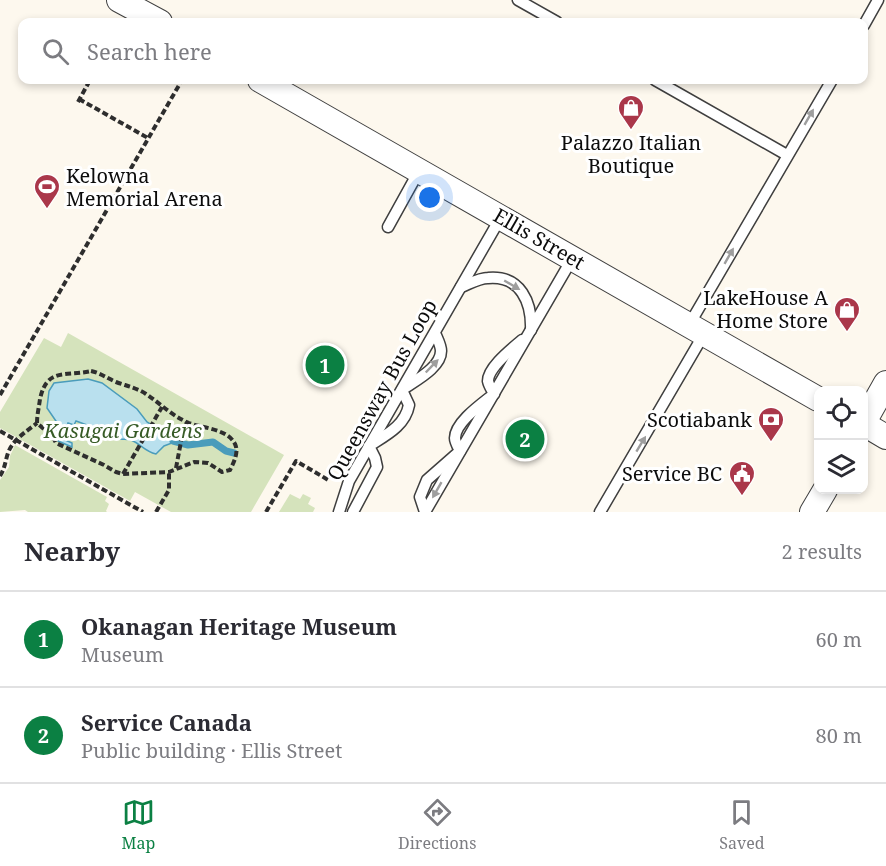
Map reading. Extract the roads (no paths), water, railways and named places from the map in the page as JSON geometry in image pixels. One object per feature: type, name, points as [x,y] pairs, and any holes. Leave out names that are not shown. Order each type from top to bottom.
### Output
[{"type":"street","points":[[119,0],[153,18]]},
{"type":"street","name":"Ellis Street","points":[[267,84],[814,396]]},
{"type":"street","points":[[868,416],[886,383]]},
{"type":"street","points":[[868,426],[886,437]]},
{"type":"street","points":[[812,512],[822,494]]},
{"type":"lane","points":[[518,0],[549,18]]},
{"type":"lane","points":[[868,18],[878,0]]},
{"type":"lane","points":[[662,84],[787,156]]},
{"type":"lane","points":[[600,512],[787,156],[830,84]]},
{"type":"lane","points":[[388,226],[419,171]]},
{"type":"lane","name":"Queensway Bus Loop","points":[[339,512],[349,481],[501,217]]},
{"type":"lane","points":[[425,512],[572,259]]},
{"type":"lane","name":"Queensway Bus Loop","points":[[461,288],[489,278],[513,283],[523,292],[529,304],[532,316],[531,331]]},
{"type":"lane","points":[[402,390],[432,368],[438,360],[442,349],[435,333]]},
{"type":"lane","points":[[353,512],[377,467],[369,446]]},
{"type":"water","points":[[88,379],[102,383],[137,409],[147,422],[173,438],[172,443],[164,446],[156,454],[131,440],[111,436],[98,425],[95,428],[76,421],[74,425],[68,423],[63,439],[72,443],[72,447],[58,441],[59,437],[56,434],[58,424],[47,408],[49,391],[54,383]]},
{"type":"waterway","points":[[173,441],[188,445],[213,442],[226,451],[234,453]]},
{"type":"place","name":"Palazzo Italian Boutique","points":[[631,131]]},
{"type":"place","name":"Kelowna Memorial Arena","points":[[47,210]]},
{"type":"place","name":"LakeHouse A Home Store","points":[[847,333]]},
{"type":"place","name":"Okanagan Heritage Museum","points":[[325,365]]},
{"type":"place","name":"Service Canada","points":[[525,439]]},
{"type":"place","name":"Scotiabank","points":[[771,443]]},
{"type":"place","name":"Service BC","points":[[742,497]]},
{"type":"park label","name":"Kasugai Gardens","points":[[123,431]]}]
